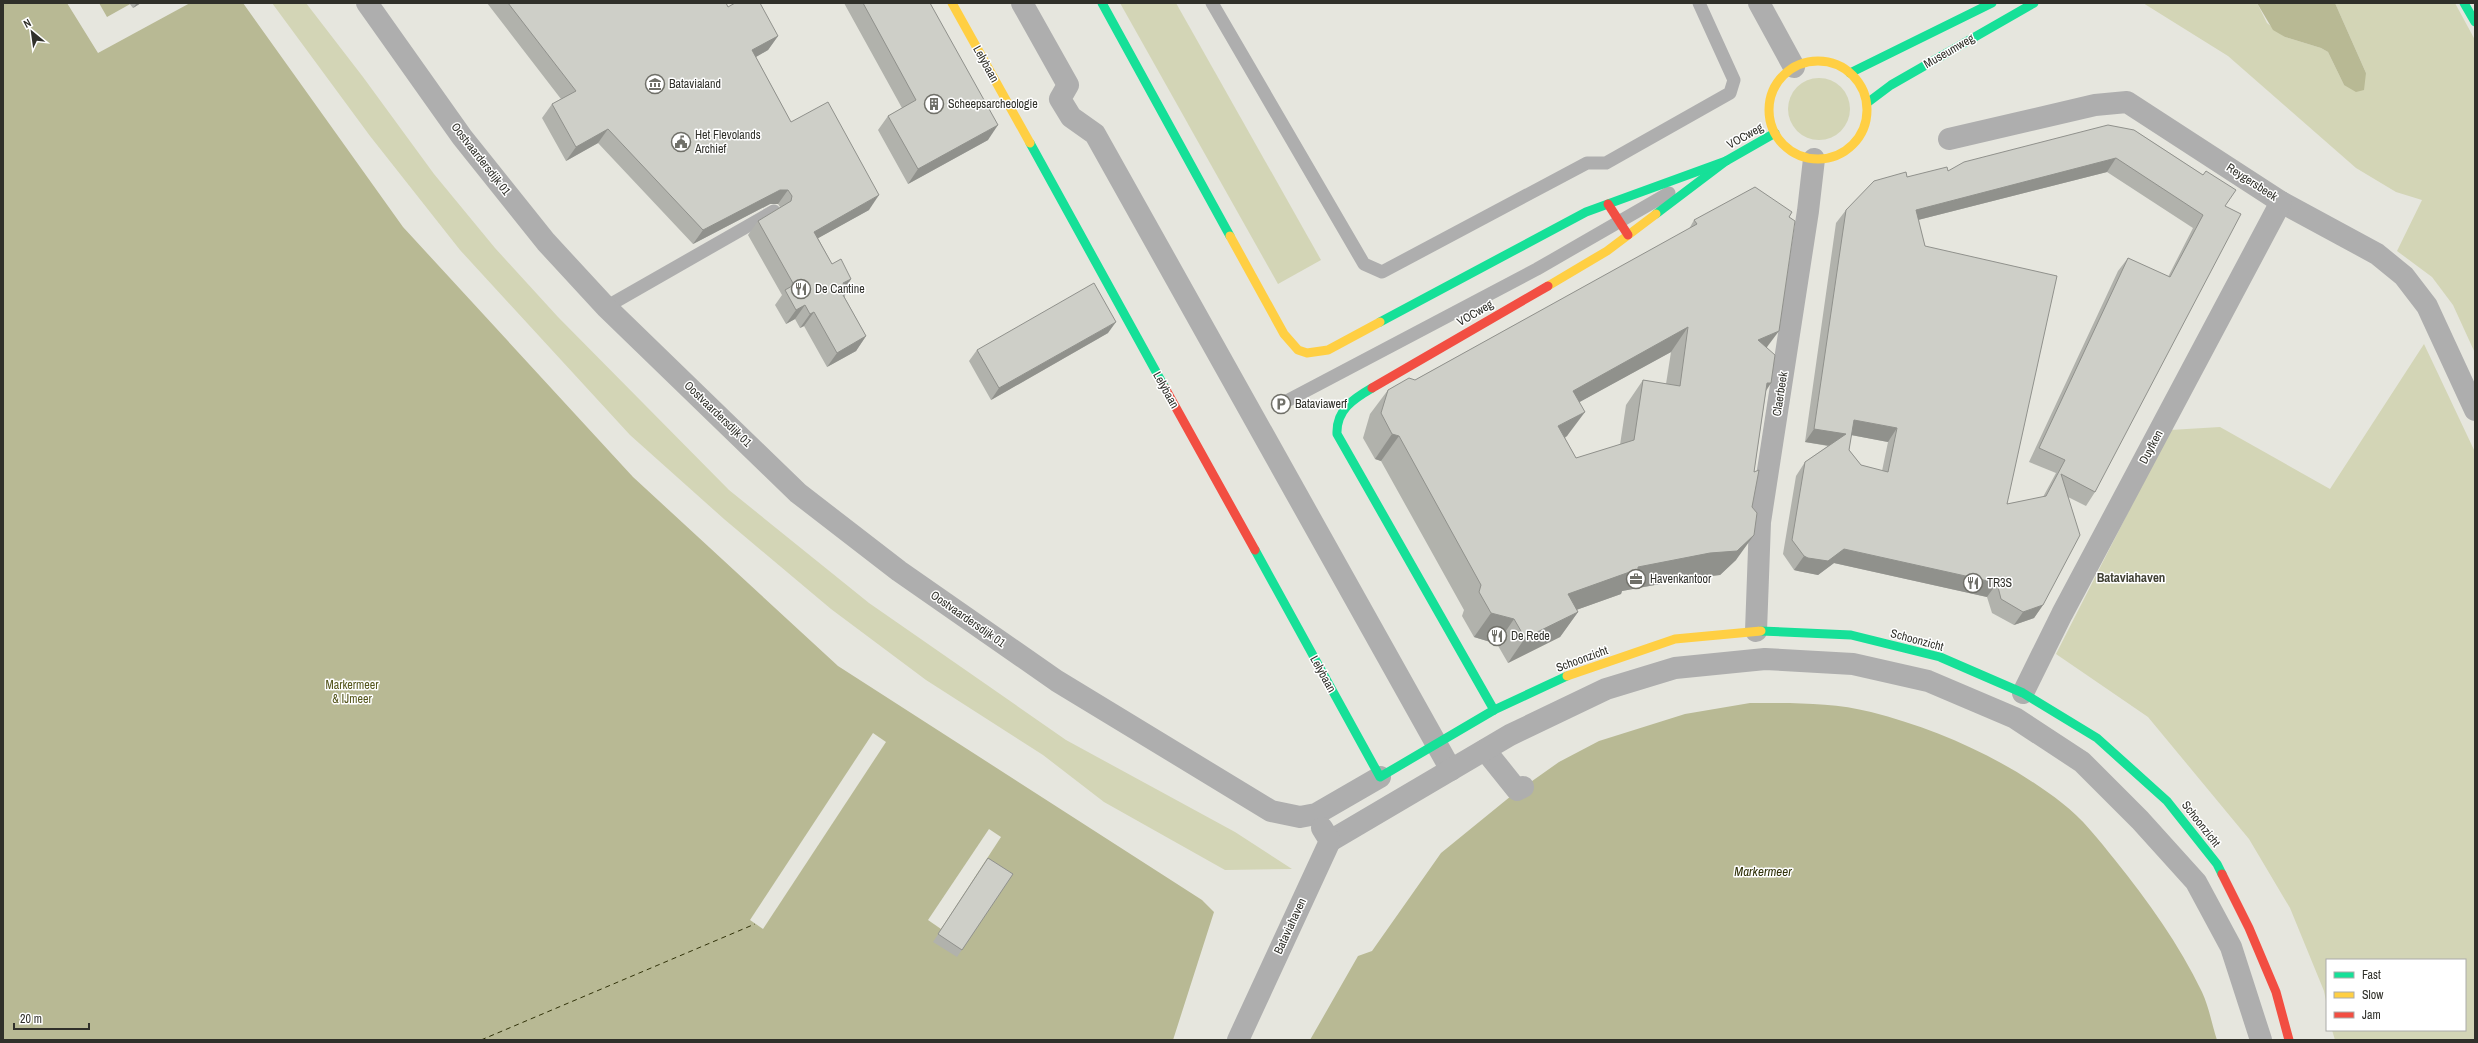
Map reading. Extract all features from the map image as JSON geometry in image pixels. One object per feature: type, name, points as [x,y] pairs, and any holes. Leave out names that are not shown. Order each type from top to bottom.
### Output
[{"type":"street","name":"Oostvaardersdijk 01","points":[[367,3],[462,136],[546,242],[606,308],[798,493],[960,615],[1067,687],[1271,811],[1300,817],[1316,814],[1380,777]]},
{"type":"street","name":"Lelybaan","points":[[952,3],[1380,777]]},
{"type":"street","points":[[1022,3],[1068,85],[1060,99],[1071,117],[1095,134],[1435,745],[1451,770]]},
{"type":"street","name":"VOCweg","points":[[1102,3],[1284,334],[1295,350],[1303,354],[1328,350],[1586,212],[1726,160],[1775,134]]},
{"type":"street","points":[[1759,3],[1794,67]]},
{"type":"street","name":"Museumweg","points":[[1850,73],[1992,3]]},
{"type":"street","name":"Museumweg","points":[[1866,103],[1891,85],[2034,3]]},
{"type":"street","points":[[2464,3],[2475,22]]},
{"type":"street","points":[[1823,61],[1842,67],[1850,73],[1861,86],[1866,103],[1865,124],[1854,143],[1836,155],[1814,159],[1791,151],[1775,134],[1769,113],[1772,92],[1781,78],[1794,67],[1803,63],[1823,61]]},
{"type":"street","name":"Reygersbeek","points":[[1949,139],[2095,105],[2127,102],[2281,202],[2377,254],[2404,276],[2427,306],[2475,410]]},
{"type":"street","name":"Claerbeek","points":[[1756,631],[1760,522],[1808,211],[1814,159]]},
{"type":"street","name":"VOCweg","points":[[1494,710],[1337,434],[1336,425],[1339,416],[1355,398],[1607,251],[1726,160]]},
{"type":"street","name":"Duyfken","points":[[2023,693],[2062,614],[2281,202]]},
{"type":"street","points":[[1608,204],[1628,235]]},
{"type":"street","name":"Schoonzicht","points":[[1380,777],[1494,710],[1568,676],[1675,639],[1756,631],[1851,635],[1940,657],[2023,693],[2097,738],[2167,801],[2216,864],[2249,928],[2273,984],[2289,1040]]},
{"type":"street","points":[[1316,814],[1330,841],[1510,735],[1606,689],[1675,668],[1765,659],[1853,664],[1928,681],[2014,718],[2082,762],[2140,820],[2196,882],[2231,948],[2261,1040]]},
{"type":"street","points":[[1485,750],[1517,791]]},
{"type":"street","name":"Bataviahaven","points":[[1238,1040],[1330,841]]},
{"type":"lane","points":[[1212,3],[1364,264],[1382,272],[1587,163],[1606,163],[1730,93],[1734,80],[1699,3]]},
{"type":"lane","points":[[1281,404],[1537,269],[1726,160]]},
{"type":"lane","points":[[606,308],[774,211]]},
{"type":"shaded area","points":[[272,3],[306,3],[363,77],[434,174],[495,248],[558,317],[729,490],[869,603],[1066,740],[1235,832],[1292,869],[1225,870],[1104,802],[1043,755],[926,680],[831,609],[724,519],[630,435],[460,250],[370,136]]},
{"type":"shaded area","points":[[1120,3],[1176,3],[1321,260],[1278,284]]},
{"type":"shaded area","points":[[2143,3],[2257,3],[2267,23],[2285,37],[2321,48],[2328,52],[2344,85],[2366,73],[2335,3],[2455,3],[2475,40],[2475,353],[2453,305],[2432,277],[2397,251],[2422,200],[2396,192],[2356,168],[2228,56]]},
{"type":"shaded area","points":[[1819,78],[1831,80],[1841,87],[1848,97],[1850,109],[1848,121],[1841,131],[1831,138],[1819,140],[1807,138],[1797,131],[1790,121],[1788,109],[1790,97],[1797,87],[1807,80]]},
{"type":"shaded area","points":[[2424,344],[2475,452],[2475,1040],[2335,1040],[2332,1031],[2466,1031],[2466,959],[2326,959],[2326,1001],[2324,991],[2290,908],[2249,839],[2148,717],[2056,654],[2170,430],[2220,427],[2330,489]]},
{"type":"water","name":"Markermeer & IJmeer","points":[[3,3],[243,3],[403,227],[633,477],[838,666],[1202,900],[1214,912],[1173,1040],[3,1040]]},
{"type":"water","points":[[2257,3],[2335,3],[2366,73],[2364,90],[2356,92],[2344,85],[2328,52],[2321,48],[2285,37],[2273,30]]},
{"type":"water","name":"Markermeer","points":[[1750,703],[1841,706],[1896,719],[1921,727],[1971,748],[2041,787],[2083,822],[2115,860],[2151,907],[2173,940],[2202,992],[2209,1010],[2217,1040],[1310,1040],[1358,956],[1372,951],[1441,853],[1511,796],[1559,762],[1599,741],[1685,714]]},
{"type":"pier","points":[[67,3],[99,3],[107,17],[132,3],[190,3],[98,53]]},
{"type":"pier","points":[[873,733],[886,742],[763,929],[750,920]]},
{"type":"pier","points":[[989,829],[1001,837],[941,929],[928,920]]},
{"type":"building","points":[[508,3],[726,3],[728,7],[735,3],[760,3],[778,36],[752,50],[791,122],[828,102],[879,195],[814,232],[832,264],[841,259],[851,279],[843,283],[848,293],[843,295],[866,336],[837,353],[814,312],[810,314],[805,305],[796,310],[785,290],[794,285],[758,221],[791,201],[792,196],[788,190],[780,190],[703,230],[608,129],[576,147],[552,104],[576,91]]},
{"type":"building","name":"Scheepsarcheologie","points":[[863,3],[930,3],[998,125],[918,169],[888,116],[916,100]]},
{"type":"building","points":[[2108,125],[2134,130],[2203,175],[2206,171],[2236,190],[2225,206],[2241,214],[2095,492],[2061,474],[2080,535],[2043,605],[2023,612],[2001,599],[1997,583],[1844,549],[1828,561],[1808,558],[1804,556],[1792,540],[1805,462],[1846,434],[1814,429],[1846,210],[1874,181],[1906,172],[1907,177],[1947,167],[1948,171],[1964,162]],"holes":[[[2116,158],[2203,215],[2170,277],[2128,258],[2039,448],[2065,460],[2046,496],[2007,504],[2057,276],[1925,246],[1916,210]],[[1854,420],[1897,428],[1888,472],[1861,465],[1849,450]]]},
{"type":"building","points":[[1755,187],[1792,212],[1789,217],[1795,221],[1779,331],[1758,340],[1775,355],[1771,383],[1767,383],[1754,472],[1759,470],[1752,507],[1757,513],[1754,535],[1737,551],[1710,553],[1638,567],[1638,569],[1568,594],[1578,612],[1525,638],[1514,619],[1491,613],[1479,592],[1481,585],[1399,436],[1392,434],[1381,413],[1388,390],[1409,378],[1415,380],[1697,224],[1694,220]],"holes":[[[1688,327],[1680,386],[1643,380],[1634,440],[1576,458],[1558,426],[1585,412],[1573,391]]]},
{"type":"building","points":[[1094,283],[1116,322],[999,388],[977,350]]},
{"type":"building","points":[[988,858],[1013,874],[962,950],[938,934]]},
{"type":"ferry route","points":[[481,1040],[755,924]]},
{"type":"traffic: fast","points":[[1102,3],[1230,236]]},
{"type":"traffic: fast","points":[[1850,73],[1992,3]]},
{"type":"traffic: fast","points":[[1867,103],[1891,85],[2034,3]]},
{"type":"traffic: fast","points":[[2464,3],[2475,22]]},
{"type":"traffic: fast","points":[[1656,214],[1726,161],[1775,133]]},
{"type":"traffic: fast","points":[[1030,143],[1165,388]]},
{"type":"traffic: fast","points":[[1380,322],[1586,212],[1726,161]]},
{"type":"traffic: fast","points":[[1372,388],[1358,396],[1347,406],[1339,418],[1337,434],[1494,710]]},
{"type":"traffic: fast","points":[[1255,550],[1380,777],[1494,710],[1567,676]]},
{"type":"traffic: fast","points":[[1761,631],[1851,635],[1940,657],[2023,693],[2097,738],[2167,801],[2217,864],[2222,874]]},
{"type":"traffic: slow","points":[[952,3],[1030,143]]},
{"type":"traffic: slow","points":[[1818,61],[1837,65],[1853,75],[1863,91],[1867,110],[1863,129],[1853,145],[1837,155],[1818,159],[1799,155],[1783,145],[1773,129],[1769,110],[1773,91],[1783,75],[1799,65],[1818,61]]},
{"type":"traffic: slow","points":[[1548,286],[1607,251],[1656,214]]},
{"type":"traffic: slow","points":[[1230,236],[1284,334],[1298,350],[1307,353],[1328,350],[1380,322]]},
{"type":"traffic: slow","points":[[1567,676],[1675,639],[1761,631]]},
{"type":"traffic: jam","points":[[1608,204],[1628,235]]},
{"type":"traffic: jam","points":[[1372,388],[1548,286]]},
{"type":"traffic: jam","points":[[1165,388],[1255,550]]},
{"type":"traffic: jam","points":[[2222,874],[2249,928],[2276,992],[2289,1040]]},
{"type":"place","name":"Batavialand","points":[[655,84]]},
{"type":"place","name":"Scheepsarcheologie","points":[[934,104]]},
{"type":"place","name":"Het Flevolands Archief","points":[[681,142]]},
{"type":"place","name":"De Cantine","points":[[801,289]]},
{"type":"place","name":"Bataviawerf","points":[[1281,404]]},
{"type":"place","name":"Havenkantoor","points":[[1636,579]]},
{"type":"place","name":"TR3S","points":[[1973,583]]},
{"type":"place","name":"De Rede","points":[[1497,636]]},
{"type":"district","name":"Bataviahaven","points":[[2131,577]]}]
